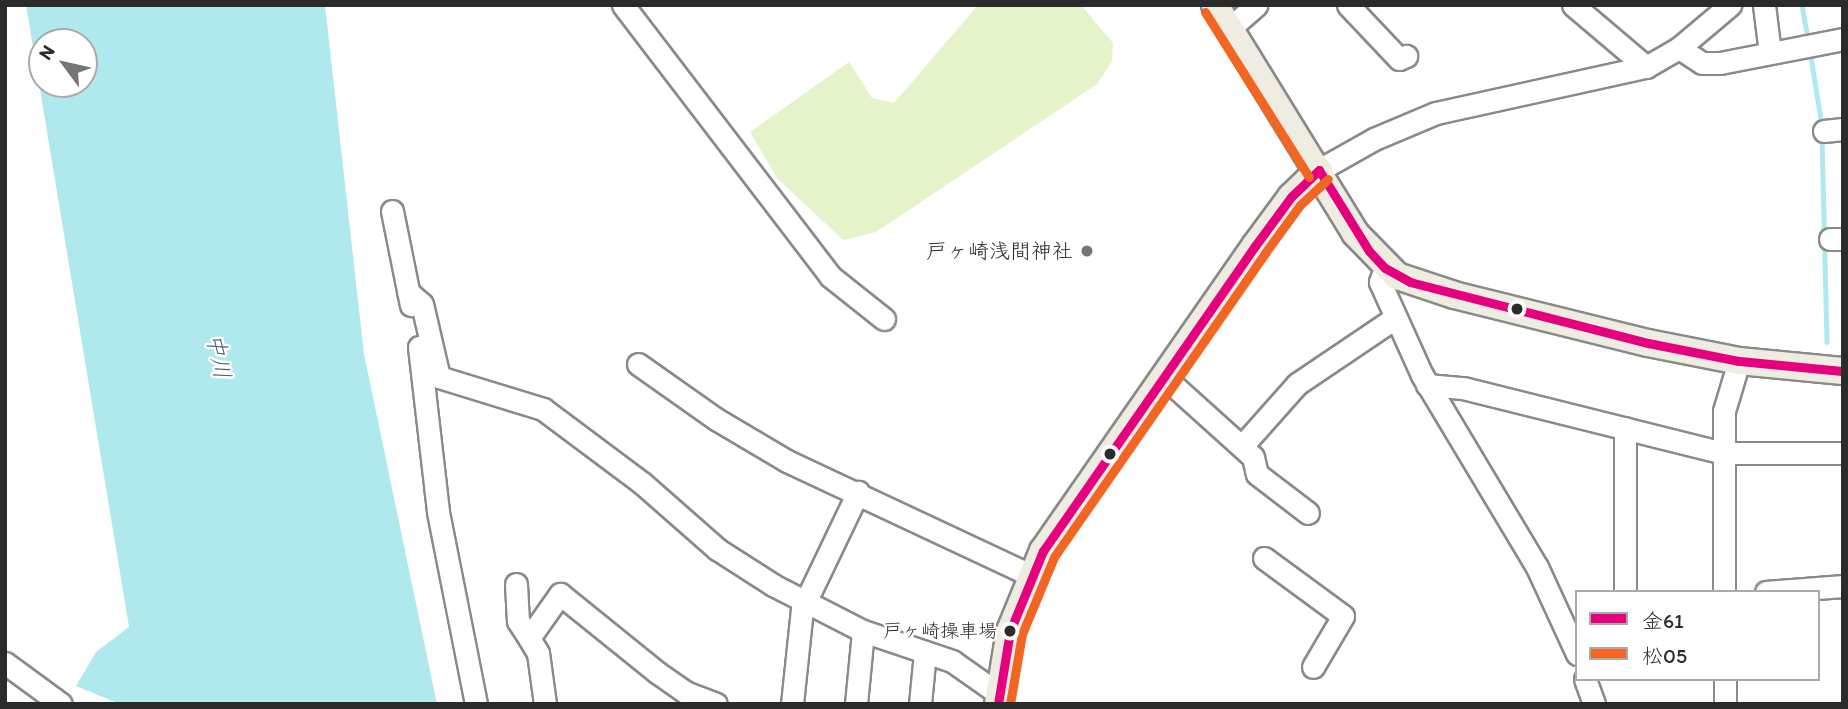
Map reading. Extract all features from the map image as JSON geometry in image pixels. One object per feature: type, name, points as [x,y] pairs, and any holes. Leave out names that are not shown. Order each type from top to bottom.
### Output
[{"type":"main road","points":[[1215,5],[1319,170],[1355,233],[1385,268],[1410,282],[1454,295],[1648,343],[1739,360],[1843,371]]},
{"type":"main road","points":[[999,699],[1010,631],[1030,575],[1163,376],[1291,197],[1319,170]]},
{"type":"street","points":[[623,5],[830,276],[884,319]]},
{"type":"street","points":[[1230,28],[1256,5]]},
{"type":"street","points":[[1348,5],[1399,59],[1406,56]]},
{"type":"street","points":[[1573,5],[1646,67]]},
{"type":"street","points":[[1319,170],[1374,139],[1436,113],[1646,67],[1679,48],[1730,5]]},
{"type":"street","points":[[1764,5],[1770,53]]},
{"type":"street","points":[[1679,48],[1702,63],[1843,39]]},
{"type":"street","points":[[393,211],[427,391],[438,512],[476,704]]},
{"type":"street","points":[[1385,268],[1380,282],[1427,385],[1566,603],[1575,645]]},
{"type":"street","points":[[408,292],[422,303],[439,377],[543,409],[642,483],[718,549],[804,604],[863,631],[952,661],[999,699]]},
{"type":"street","points":[[1242,446],[1297,384],[1395,318]]},
{"type":"street","points":[[1724,590],[1724,411],[1739,360]]},
{"type":"street","points":[[638,364],[754,442],[1030,575]]},
{"type":"street","points":[[1163,376],[1253,457],[1257,474],[1307,513]]},
{"type":"street","points":[[1427,385],[1463,388],[1724,453],[1843,453]]},
{"type":"street","points":[[1625,428],[1625,590]]},
{"type":"street","points":[[792,704],[804,604],[859,492]]},
{"type":"street","points":[[1264,558],[1343,616],[1313,667]]},
{"type":"street","points":[[516,584],[518,621],[538,653],[545,704]]},
{"type":"street","points":[[1792,590],[1843,586]]},
{"type":"street","points":[[529,638],[560,594],[657,673],[685,692],[716,704]]},
{"type":"street","points":[[856,704],[863,631]]},
{"type":"street","points":[[920,704],[925,652]]},
{"type":"street","points":[[5,663],[57,703]]},
{"type":"street","points":[[1586,681],[1594,704]]},
{"type":"street","points":[[1725,681],[1725,704]]},
{"type":"green space","points":[[978,5],[1081,5],[1113,43],[1112,61],[1097,84],[876,232],[843,240],[777,178],[750,132],[849,62],[872,98],[894,103]]},
{"type":"water","name":"中川","points":[[26,5],[325,5],[364,354],[437,704],[120,704],[76,686],[96,652],[129,627],[41,98],[98,98],[98,28],[30,28]]},
{"type":"waterway","points":[[1802,5],[1808,39]]},
{"type":"waterway","points":[[1810,51],[1822,125]]},
{"type":"waterway","points":[[1822,137],[1827,342]]},
{"type":"transit line","name":"松05","points":[[1205,12],[1309,177]]},
{"type":"transit line","name":"金61","points":[[1319,170],[1369,251],[1385,268],[1410,282],[1648,343],[1739,361],[1843,371]]},
{"type":"transit line","name":"金61","points":[[998,704],[1010,631],[1043,551],[1255,246],[1291,197],[1319,170]]},
{"type":"transit line","name":"松05","points":[[1010,704],[1022,634],[1054,557],[1265,253],[1300,205],[1328,179]]},
{"type":"place","name":"戸ヶ崎浅間神社","points":[[1087,251]]},
{"type":"place","name":"戸ヶ崎操車場","points":[[1010,631]]}]
